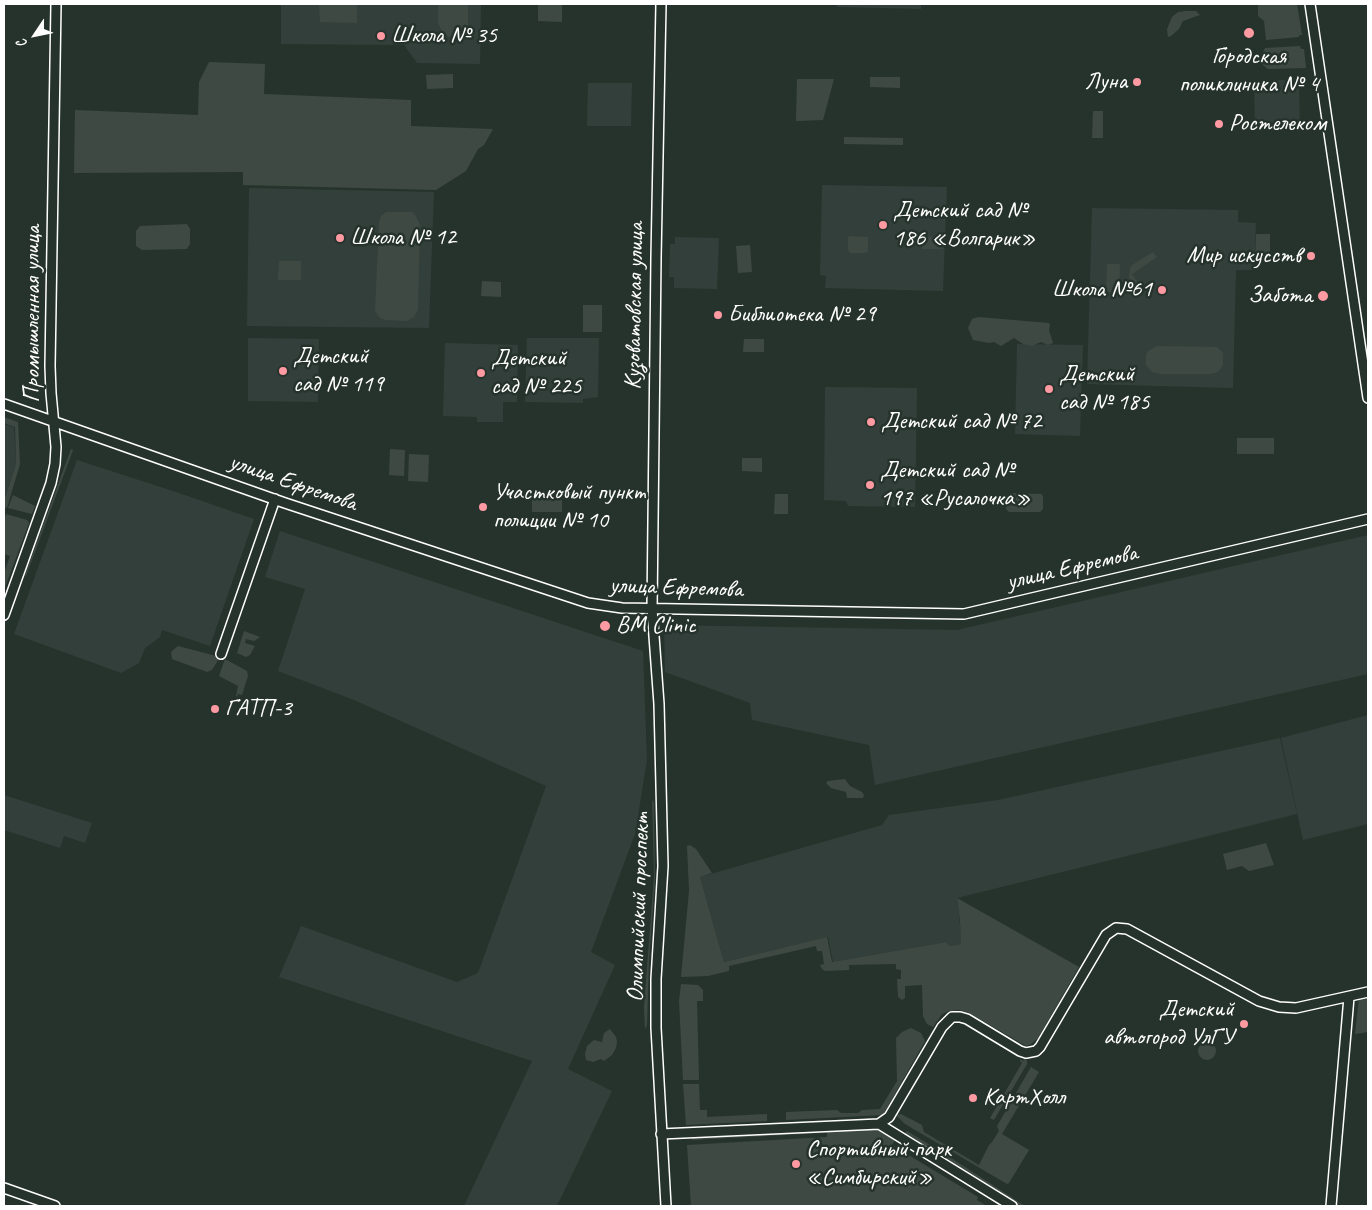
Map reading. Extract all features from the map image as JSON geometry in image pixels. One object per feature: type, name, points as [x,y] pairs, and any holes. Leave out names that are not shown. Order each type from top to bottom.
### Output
[{"type":"street","name":"Промышленная улица","points":[[4,615],[51,483],[55,464],[56,446],[50,366],[56,4]]},
{"type":"street","name":"Кузоватовская улица","points":[[652,609],[661,4]]},
{"type":"street","points":[[1310,4],[1368,398]]},
{"type":"street","name":"улица Ефремова","points":[[4,404],[275,499],[588,603],[611,607],[964,614],[1368,519]]},
{"type":"street","points":[[221,654],[275,499]]},
{"type":"street","name":"Олимпийский проспект","points":[[652,609],[663,839],[656,1003],[666,1206]]},
{"type":"street","points":[[661,1134],[879,1124],[889,1117],[942,1027],[952,1017],[967,1019],[1020,1051],[1026,1053],[1036,1051],[1106,936],[1116,928],[1128,929],[1259,1001],[1280,1007],[1296,1008],[1368,992]]},
{"type":"street","points":[[1331,1206],[1349,997]]},
{"type":"street","points":[[879,1124],[1012,1206]]},
{"type":"street","points":[[4,1188],[55,1206]]},
{"type":"shaded area","name":"Школа № 35","points":[[281,4],[481,4],[480,64],[417,63],[404,45],[281,44]]},
{"type":"shaded area","points":[[319,4],[357,4],[357,23],[320,22]]},
{"type":"shaded area","points":[[438,4],[468,4],[468,25],[462,35],[449,37],[442,32],[438,23]]},
{"type":"shaded area","points":[[538,4],[562,4],[562,22],[538,21]]},
{"type":"shaded area","points":[[837,4],[921,4],[921,9],[837,7]]},
{"type":"shaded area","points":[[1258,4],[1297,4],[1302,35],[1299,35],[1299,37],[1266,40],[1264,21],[1258,16]]},
{"type":"shaded area","points":[[1196,11],[1200,15],[1183,21],[1179,29],[1168,37],[1167,29],[1172,17],[1178,12]]},
{"type":"shaded area","points":[[1300,46],[1301,49],[1304,49],[1306,68],[1268,69],[1263,65],[1263,52],[1265,48]]},
{"type":"shaded area","points":[[209,62],[265,64],[264,94],[411,100],[411,126],[493,129],[484,145],[478,149],[466,171],[436,190],[243,185],[243,172],[74,173],[75,110],[198,115],[199,82]]},
{"type":"shaded area","points":[[453,74],[453,88],[427,89],[426,75]]},
{"type":"shaded area","points":[[870,77],[900,77],[900,88],[870,87]]},
{"type":"shaded area","points":[[797,79],[834,79],[823,120],[796,121]]},
{"type":"shaded area","points":[[1279,80],[1299,80],[1300,129],[1255,129],[1254,83],[1276,83]]},
{"type":"shaded area","points":[[588,83],[632,83],[631,126],[587,126]]},
{"type":"shaded area","points":[[1093,111],[1103,111],[1103,138],[1092,138]]},
{"type":"shaded area","points":[[844,137],[903,138],[903,145],[844,144]]},
{"type":"shaded area","name":"Детский сад № 186 «Волгарик»","points":[[822,185],[947,187],[943,291],[825,288],[826,276],[820,275]]},
{"type":"shaded area","name":"Школа № 12","points":[[249,188],[434,192],[429,328],[247,326]]},
{"type":"shaded area","name":"Школа №61","points":[[1092,208],[1238,210],[1238,222],[1256,223],[1254,270],[1236,270],[1233,388],[1087,384]]},
{"type":"shaded area","points":[[386,212],[412,212],[420,225],[418,309],[414,317],[407,321],[385,320],[380,318],[375,311],[379,222],[381,216]]},
{"type":"shaded area","points":[[187,224],[190,229],[190,244],[187,249],[142,250],[136,246],[136,231],[140,226]]},
{"type":"shaded area","points":[[1256,234],[1270,234],[1270,258],[1255,258]]},
{"type":"shaded area","points":[[675,237],[719,238],[717,289],[674,288],[674,277],[669,277],[670,244],[675,244]]},
{"type":"shaded area","points":[[848,237],[868,237],[868,252],[850,253]]},
{"type":"shaded area","points":[[922,237],[943,237],[943,249],[922,249]]},
{"type":"shaded area","points":[[750,245],[752,272],[738,273],[736,246]]},
{"type":"shaded area","points":[[1153,252],[1157,257],[1132,274],[1139,285],[1133,289],[1129,278],[1132,265]]},
{"type":"shaded area","points":[[279,261],[301,261],[301,280],[278,280]]},
{"type":"shaded area","points":[[1107,264],[1120,264],[1119,293],[1106,292]]},
{"type":"shaded area","points":[[482,281],[501,282],[501,297],[481,296]]},
{"type":"shaded area","points":[[583,305],[602,305],[602,332],[583,332]]},
{"type":"shaded area","points":[[978,317],[1049,323],[1053,343],[1048,345],[1041,342],[1032,346],[1023,344],[1014,338],[1001,346],[994,342],[973,340],[968,328],[972,319]]},
{"type":"shaded area","name":"Детский сад № 119","points":[[248,338],[319,339],[318,402],[248,401]]},
{"type":"shaded area","points":[[527,338],[599,338],[598,397],[583,399],[583,403],[525,402]]},
{"type":"shaded area","points":[[744,339],[764,339],[764,352],[743,352]]},
{"type":"shaded area","name":"Детский сад № 225","points":[[445,343],[518,345],[517,402],[503,402],[503,422],[477,422],[477,417],[443,416]]},
{"type":"shaded area","name":"Детский сад № 185","points":[[1017,344],[1083,345],[1080,436],[1015,434]]},
{"type":"shaded area","points":[[1157,346],[1217,347],[1223,353],[1223,365],[1218,372],[1211,374],[1160,374],[1152,372],[1146,365],[1146,355],[1148,351]]},
{"type":"shaded area","points":[[825,387],[917,388],[915,507],[848,506],[846,501],[824,500]]},
{"type":"shaded area","points":[[4,417],[18,422],[20,464],[7,508],[4,507],[4,500],[16,464],[15,427],[4,423]]},
{"type":"shaded area","points":[[4,424],[14,427],[16,464],[4,499]]},
{"type":"shaded area","points":[[1237,438],[1274,438],[1274,454],[1237,454]]},
{"type":"shaded area","points":[[71,449],[73,450],[26,576],[25,575]]},
{"type":"shaded area","points":[[390,449],[405,450],[404,476],[389,475]]},
{"type":"shaded area","points":[[409,454],[429,455],[428,482],[408,481]]},
{"type":"shaded area","points":[[742,458],[762,458],[762,472],[742,471]]},
{"type":"shaded area","points":[[77,460],[254,519],[210,646],[162,630],[160,637],[145,648],[139,663],[121,673],[14,634]]},
{"type":"shaded area","points":[[1010,493],[1041,494],[1043,496],[1043,509],[1040,512],[1009,512],[1006,509],[1006,496]]},
{"type":"shaded area","points":[[775,494],[788,494],[788,514],[774,514]]},
{"type":"shaded area","points":[[13,495],[35,506],[32,514],[8,508]]},
{"type":"shaded area","points":[[532,499],[562,500],[562,512],[532,512]]},
{"type":"shaded area","points":[[6,514],[27,520],[29,523],[4,590],[4,573],[10,556],[4,554],[4,521]]},
{"type":"shaded area","points":[[280,531],[643,651],[647,760],[635,834],[591,952],[615,965],[568,1069],[612,1091],[557,1206],[464,1206],[532,1061],[279,977],[301,926],[457,982],[478,973],[546,786],[354,700],[278,671],[305,589],[265,577]]},
{"type":"shaded area","points":[[1368,535],[1368,674],[875,785],[869,745],[752,720],[750,703],[665,672],[664,625],[957,630]]},
{"type":"shaded area","points":[[244,631],[260,637],[254,641],[246,639],[245,643],[255,646],[250,655],[246,657],[237,653]]},
{"type":"shaded area","points":[[178,646],[220,657],[212,670],[207,672],[172,659],[171,652]]},
{"type":"shaded area","points":[[225,659],[247,671],[248,676],[242,695],[238,694],[237,697],[238,686],[219,676]]},
{"type":"shaded area","points":[[1368,715],[1368,824],[1303,840],[1281,738]]},
{"type":"shaded area","points":[[1280,738],[1297,814],[957,898],[962,944],[950,946],[946,942],[833,962],[828,937],[724,962],[700,877],[882,825],[889,815],[998,800]]},
{"type":"shaded area","points":[[845,779],[850,786],[862,792],[863,798],[847,798],[846,792],[831,788],[826,783],[828,781]]},
{"type":"shaded area","points":[[4,795],[92,823],[85,843],[64,836],[60,848],[4,830]]},
{"type":"shaded area","points":[[652,799],[654,803],[655,882],[649,962],[647,1025],[645,1029],[644,1007],[654,876]]},
{"type":"shaded area","points":[[1266,843],[1274,865],[1249,871],[1242,866],[1227,870],[1223,854]]},
{"type":"shaded area","points":[[690,845],[696,849],[712,873],[700,877],[724,962],[827,937],[832,962],[946,942],[950,946],[961,944],[957,898],[1079,967],[1038,1038],[1026,1046],[969,1013],[959,1010],[942,1014],[933,1027],[927,1024],[923,1016],[922,985],[905,986],[905,998],[902,1000],[898,997],[897,979],[901,979],[901,970],[896,969],[896,964],[849,965],[849,970],[825,971],[820,965],[824,964],[822,951],[817,951],[816,946],[729,966],[729,971],[708,976],[681,977],[689,891],[687,846]]},
{"type":"shaded area","points":[[681,984],[698,985],[703,990],[703,1001],[697,1001],[699,1080],[683,1080],[679,1001]]},
{"type":"shaded area","points":[[1368,996],[1368,1032],[1355,1034],[1359,998]]},
{"type":"shaded area","points":[[911,1028],[921,1033],[925,1041],[883,1115],[786,1120],[786,1112],[837,1110],[841,1113],[858,1113],[862,1110],[880,1109],[897,1081],[896,1038],[902,1032]]},
{"type":"shaded area","points":[[610,1029],[617,1042],[612,1055],[604,1061],[601,1059],[593,1062],[586,1060],[587,1046],[594,1040],[602,1042],[604,1033]]},
{"type":"shaded area","points":[[1207,1042],[1213,1045],[1216,1051],[1213,1057],[1207,1060],[1201,1057],[1198,1051],[1201,1045]]},
{"type":"shaded area","points":[[1025,1058],[1027,1064],[994,1120],[990,1118],[1022,1063],[1020,1059],[1023,1061]]},
{"type":"shaded area","points":[[1031,1067],[1039,1072],[1002,1134],[1029,1150],[1007,1184],[905,1124],[896,1115],[901,1114],[922,1125],[924,1132],[979,1165],[989,1145],[999,1131],[997,1126]]},
{"type":"shaded area","points":[[683,1084],[699,1084],[700,1110],[707,1110],[707,1117],[767,1114],[767,1121],[686,1125]]},
{"type":"shaded area","name":"Спортивный парк «Симбирский»","points":[[876,1129],[895,1140],[892,1145],[978,1197],[977,1200],[987,1206],[691,1206],[687,1145],[827,1137],[827,1131]]},
{"type":"shaded area","points":[[907,1131],[1025,1206],[1020,1206],[997,1193],[905,1133]]},
{"type":"shaded area","points":[[821,1133],[692,1140],[692,1138]]},
{"type":"place","name":"Городская поликлиника № 4","points":[[1249,33]]},
{"type":"place","name":"Школа № 35","points":[[381,36]]},
{"type":"place","name":"Луна","points":[[1137,82]]},
{"type":"place","name":"Ростелеком","points":[[1219,124]]},
{"type":"place","name":"Детский сад № 186 «Волгарик»","points":[[883,225]]},
{"type":"place","name":"Школа № 12","points":[[340,238]]},
{"type":"place","name":"Мир искусств","points":[[1311,256]]},
{"type":"place","name":"Школа №61","points":[[1162,290]]},
{"type":"place","name":"Забота","points":[[1323,296]]},
{"type":"place","name":"Библиотека № 29","points":[[718,315]]},
{"type":"place","name":"Детский сад № 119","points":[[283,371]]},
{"type":"place","name":"Детский сад № 225","points":[[481,373]]},
{"type":"place","name":"Детский сад № 185","points":[[1049,389]]},
{"type":"place","name":"Детский сад № 72","points":[[871,422]]},
{"type":"place","name":"Детский сад № 197 «Русалочка»","points":[[870,485]]},
{"type":"place","name":"Участковый пункт полиции № 10","points":[[483,507]]},
{"type":"place","name":"BM Clinic","points":[[605,626]]},
{"type":"place","name":"ГАТП-3","points":[[215,709]]},
{"type":"place","name":"Детский автогород УлГУ","points":[[1244,1024]]},
{"type":"place","name":"КартХолл","points":[[973,1098]]},
{"type":"place","name":"Спортивный парк «Симбирский»","points":[[796,1164]]}]
